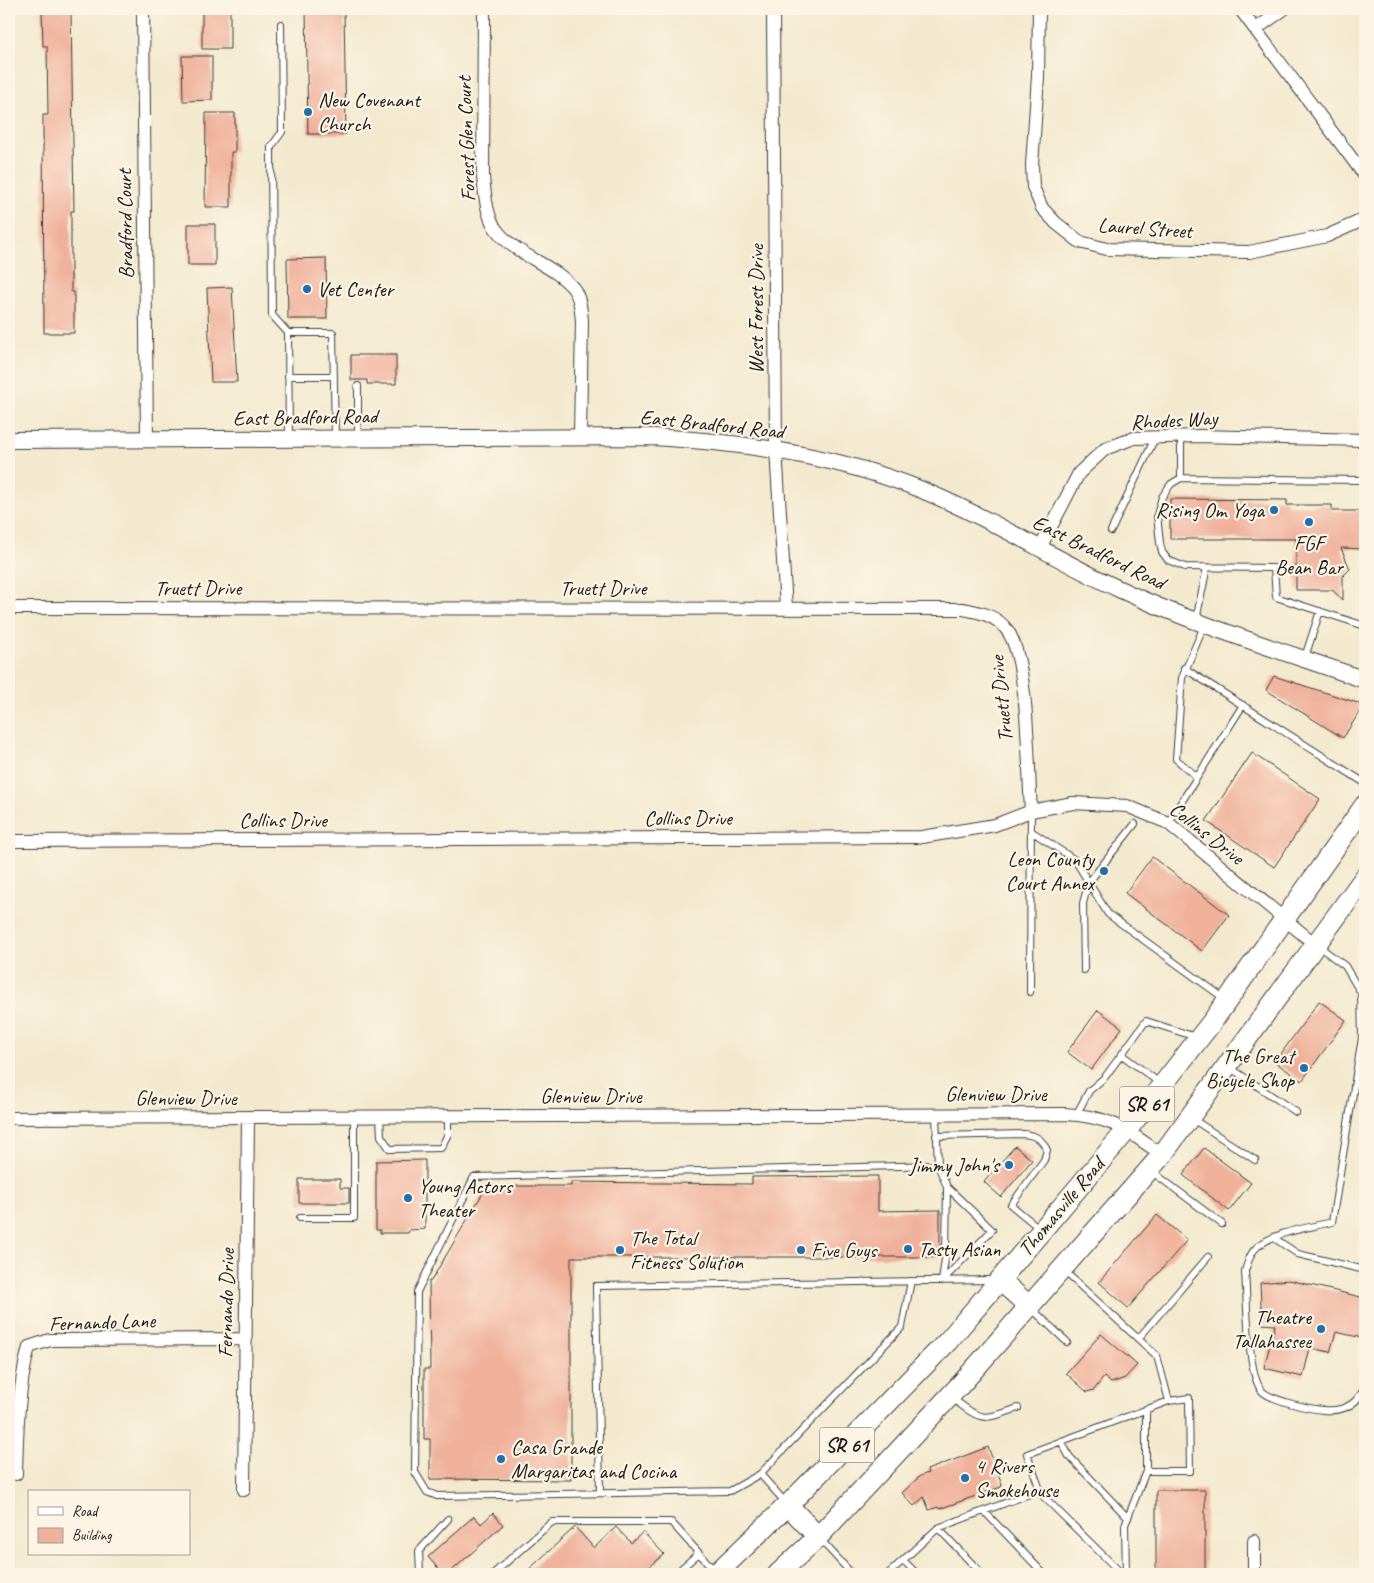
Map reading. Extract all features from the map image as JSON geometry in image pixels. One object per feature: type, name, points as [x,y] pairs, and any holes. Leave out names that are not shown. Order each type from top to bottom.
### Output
[{"type":"main road","name":"Thomasville Road","points":[[717,1574],[788,1505],[948,1341],[1127,1130],[1227,1001],[1365,805]]},
{"type":"main road","name":"Thomasville Road","points":[[778,1574],[818,1537],[950,1396],[1156,1162],[1365,876]]},
{"type":"main road","points":[[1000,1280],[1029,1306]]},
{"type":"main road","points":[[788,1505],[818,1537]]},
{"type":"street","name":"Bradford Court","points":[[143,9],[147,440]]},
{"type":"street","name":"Forest Glen Court","points":[[484,9],[483,177],[487,204],[496,229],[508,242],[563,279],[574,289],[580,302],[582,321],[580,436]]},
{"type":"street","name":"West Forest Drive","points":[[774,9],[776,450],[786,608]]},
{"type":"street","name":"Laurel Street","points":[[1039,9],[1038,76],[1032,166],[1034,187],[1042,208],[1056,223],[1080,242],[1107,249],[1249,252],[1327,236],[1365,219]]},
{"type":"street","points":[[1240,9],[1365,176]]},
{"type":"street","points":[[1256,29],[1284,9]]},
{"type":"street","name":"East Bradford Road","points":[[9,440],[580,436],[701,440],[776,450],[822,460],[935,495],[1119,589],[1200,622],[1365,680]]},
{"type":"street","name":"Rhodes Way","points":[[1040,548],[1078,473],[1105,449],[1134,438],[1181,436],[1365,440]]},
{"type":"street","name":"Truett Drive","points":[[9,608],[963,609],[987,614],[1006,628],[1015,642],[1020,658],[1031,811]]},
{"type":"street","name":"Collins Drive","points":[[9,841],[922,838],[995,825],[1031,811],[1073,803],[1098,803],[1127,806],[1168,823],[1316,945]]},
{"type":"street","name":"Glenview Drive","points":[[9,1118],[1076,1115],[1105,1119],[1127,1130],[1156,1162]]},
{"type":"street","name":"Fernando Drive","points":[[244,1490],[248,1117]]},
{"type":"street","name":"Fernando Lane","points":[[16,1474],[17,1428],[23,1369],[29,1347],[50,1340],[246,1339]]},
{"type":"street","points":[[1254,1541],[1254,1574]]},
{"type":"lane","points":[[281,24],[282,132],[271,147],[272,315],[288,333],[289,439]]},
{"type":"lane","points":[[288,333],[333,333],[335,438]]},
{"type":"lane","points":[[288,376],[334,376]]},
{"type":"lane","points":[[358,386],[358,438]]},
{"type":"lane","points":[[1181,436],[1181,478]]},
{"type":"lane","points":[[1111,532],[1156,437]]},
{"type":"lane","points":[[1365,480],[1181,478],[1172,484],[1162,497],[1158,514],[1160,543],[1162,552],[1168,560],[1185,567],[1274,568],[1276,597],[1365,626]]},
{"type":"lane","points":[[1197,777],[1176,759],[1184,668],[1200,622],[1207,567]]},
{"type":"lane","points":[[1304,659],[1320,611]]},
{"type":"lane","points":[[1184,668],[1365,784]]},
{"type":"lane","points":[[1168,823],[1243,705]]},
{"type":"lane","points":[[1030,992],[1031,811]]},
{"type":"lane","points":[[1084,970],[1083,903],[1089,882],[1135,824]]},
{"type":"lane","points":[[1031,830],[1075,860],[1108,914],[1227,1001]]},
{"type":"lane","points":[[1316,945],[1345,966],[1361,993],[1362,1038],[1332,1222],[1274,1238],[1257,1247],[1249,1258],[1245,1271],[1252,1362],[1254,1379],[1261,1391],[1269,1397],[1324,1410],[1352,1405],[1360,1398],[1365,1386]]},
{"type":"lane","points":[[1076,1115],[1089,1091],[1106,1077],[1146,1022],[1199,1038]]},
{"type":"lane","points":[[1122,1054],[1162,1085]]},
{"type":"lane","points":[[1227,1066],[1296,1112]]},
{"type":"lane","points":[[936,1115],[938,1165],[947,1187],[946,1252],[942,1281]]},
{"type":"lane","points":[[380,1117],[381,1136],[390,1149],[441,1148],[448,1134],[448,1116]]},
{"type":"lane","points":[[300,1218],[354,1218],[354,1117]]},
{"type":"lane","points":[[1190,1117],[1255,1160]]},
{"type":"lane","points":[[936,1136],[1024,1134],[1038,1136],[1043,1140],[1047,1150],[1044,1160],[1011,1205],[1042,1230]]},
{"type":"lane","points":[[1156,1162],[1222,1224]]},
{"type":"lane","points":[[911,1281],[902,1327],[760,1474],[730,1491],[437,1496],[426,1492],[414,1472],[417,1292],[474,1177],[938,1165]]},
{"type":"lane","points":[[942,1281],[992,1230],[947,1187]]},
{"type":"lane","points":[[1274,1238],[1298,1254],[1365,1270]]},
{"type":"lane","points":[[1138,1339],[1208,1257]]},
{"type":"lane","points":[[1062,1270],[1157,1356],[1169,1400]]},
{"type":"lane","points":[[600,1493],[596,1286],[1000,1280]]},
{"type":"lane","points":[[1029,1306],[1068,1342]]},
{"type":"lane","points":[[950,1396],[976,1416],[985,1418],[1018,1408]]},
{"type":"lane","points":[[1124,1574],[1042,1495],[1027,1454],[1169,1400],[1189,1398],[1190,1471],[1146,1471]]},
{"type":"lane","points":[[1124,1574],[1126,1525],[1146,1471],[1146,1409]]},
{"type":"lane","points":[[1061,1441],[1069,1456],[1128,1518]]},
{"type":"lane","points":[[760,1474],[788,1505]]},
{"type":"lane","points":[[888,1574],[938,1528],[1040,1490]]},
{"type":"lane","points":[[984,1511],[1044,1574]]},
{"type":"lane","points":[[420,1574],[419,1551],[448,1519]]},
{"type":"lane","points":[[493,1574],[552,1522],[671,1522],[717,1574]]},
{"type":"lane","points":[[938,1528],[982,1574]]},
{"type":"lane","points":[[818,1537],[852,1574]]},
{"type":"lane","points":[[675,1574],[699,1553]]},
{"type":"lane","points":[[903,1560],[917,1574]]},
{"type":"building","points":[[42,9],[71,9],[74,211],[71,211],[71,292],[74,292],[74,333],[44,333],[43,115],[48,115],[47,46],[43,46]]},
{"type":"building","points":[[202,9],[230,9],[230,49],[202,49]]},
{"type":"building","points":[[306,9],[344,9],[346,134],[308,134]]},
{"type":"building","points":[[182,56],[212,56],[212,100],[183,101]]},
{"type":"building","points":[[206,113],[235,113],[235,152],[231,152],[231,207],[205,207]]},
{"type":"building","points":[[188,224],[215,224],[215,265],[188,265]]},
{"type":"building","name":"Vet Center","points":[[326,258],[327,319],[288,319],[287,259]]},
{"type":"building","points":[[232,287],[237,382],[211,382],[207,288]]},
{"type":"building","points":[[351,355],[396,355],[396,384],[367,384],[367,380],[351,380]]},
{"type":"building","points":[[1170,499],[1287,500],[1287,505],[1332,505],[1332,511],[1365,511],[1365,549],[1341,548],[1350,569],[1343,576],[1343,600],[1332,590],[1296,590],[1296,539],[1170,539]]},
{"type":"building","points":[[1274,676],[1364,705],[1343,738],[1266,690]]},
{"type":"building","points":[[1252,753],[1320,799],[1274,867],[1206,821]]},
{"type":"building","points":[[1152,857],[1229,915],[1202,951],[1125,893]]},
{"type":"building","points":[[1319,1001],[1346,1020],[1302,1081],[1275,1062]]},
{"type":"building","points":[[1098,1010],[1122,1028],[1091,1070],[1067,1052]]},
{"type":"building","points":[[1015,1146],[1032,1160],[1001,1197],[984,1182]]},
{"type":"building","points":[[1204,1148],[1251,1183],[1229,1211],[1183,1175]]},
{"type":"building","points":[[425,1160],[425,1229],[409,1230],[408,1233],[380,1233],[380,1230],[376,1230],[376,1161]]},
{"type":"building","points":[[878,1176],[878,1211],[940,1210],[940,1257],[571,1257],[571,1480],[430,1479],[430,1439],[424,1439],[424,1369],[430,1369],[429,1281],[431,1281],[487,1186],[571,1186],[571,1182],[752,1184],[752,1177]]},
{"type":"building","points":[[299,1179],[340,1179],[340,1188],[349,1188],[349,1203],[299,1203]]},
{"type":"building","points":[[1157,1215],[1187,1240],[1128,1308],[1099,1282]]},
{"type":"building","name":"Theatre Tallahassee","points":[[1289,1280],[1365,1298],[1365,1326],[1362,1338],[1336,1332],[1330,1352],[1310,1348],[1303,1377],[1264,1368],[1275,1325],[1262,1324],[1260,1283]]},
{"type":"building","points":[[1101,1334],[1137,1365],[1125,1378],[1111,1383],[1104,1377],[1094,1390],[1087,1392],[1066,1373]]},
{"type":"building","name":"4 Rivers Smokehouse","points":[[988,1447],[1002,1484],[1001,1487],[939,1509],[938,1507],[929,1510],[924,1497],[914,1506],[902,1493],[920,1476],[928,1473],[927,1470]]},
{"type":"building","points":[[1156,1490],[1205,1490],[1205,1574],[1156,1574]]},
{"type":"building","points":[[493,1513],[503,1525],[448,1574],[443,1574],[428,1557],[474,1516],[481,1524]]},
{"type":"building","points":[[575,1527],[594,1548],[616,1527],[631,1543],[643,1532],[664,1554],[642,1574],[524,1574]]},
{"type":"place","name":"New Covenant Church","points":[[308,112]]},
{"type":"place","name":"Vet Center","points":[[307,289]]},
{"type":"place","name":"Rising Om Yoga","points":[[1274,510]]},
{"type":"place","name":"FGF Bean Bar","points":[[1309,522]]},
{"type":"place","name":"Leon County Court Annex","points":[[1104,871]]},
{"type":"place","name":"The Great Bicycle Shop","points":[[1304,1068]]},
{"type":"place","name":"Jimmy John's","points":[[1009,1165]]},
{"type":"place","name":"Young Actors Theater","points":[[408,1198]]},
{"type":"place","name":"Tasty Asian","points":[[908,1249]]},
{"type":"place","name":"The Total Fitness Solution","points":[[620,1250]]},
{"type":"place","name":"Five Guys","points":[[801,1250]]},
{"type":"place","name":"Theatre Tallahassee","points":[[1321,1329]]},
{"type":"place","name":"Casa Grande Margaritas and Cocina","points":[[501,1459]]},
{"type":"place","name":"4 Rivers Smokehouse","points":[[965,1478]]}]
